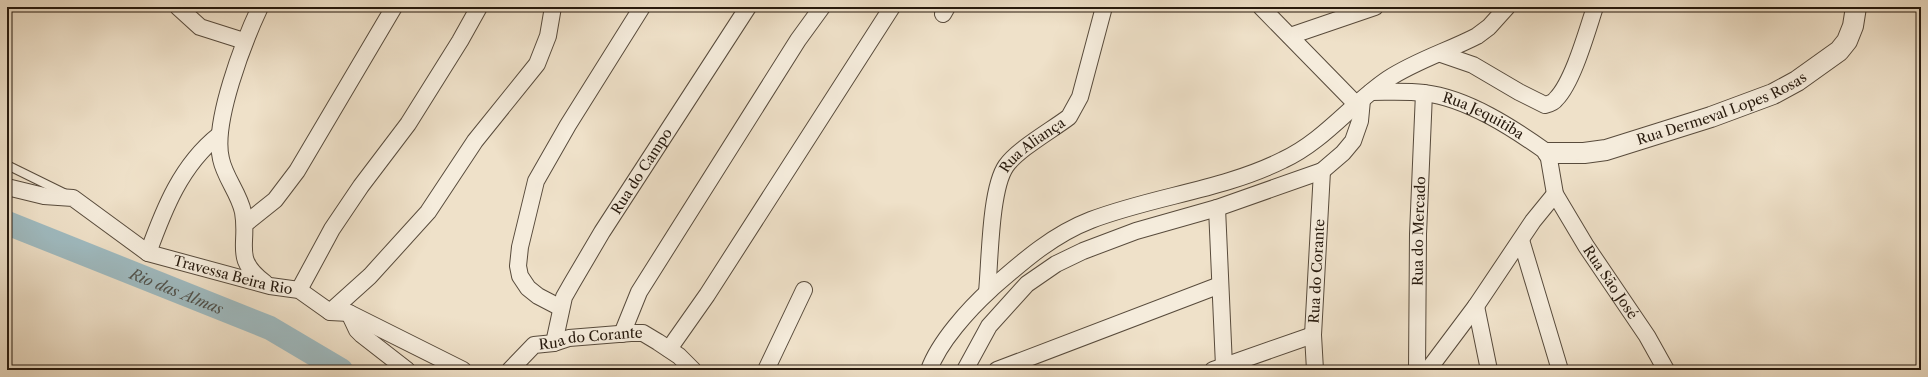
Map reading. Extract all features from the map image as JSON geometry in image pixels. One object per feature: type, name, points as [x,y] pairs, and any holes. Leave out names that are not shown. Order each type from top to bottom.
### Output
[{"type":"street","points":[[178,7],[200,27],[244,41]]},
{"type":"street","points":[[260,7],[244,41],[219,135],[222,162],[239,199],[245,224],[243,250],[244,261],[251,271],[270,286]]},
{"type":"street","points":[[245,224],[275,200],[297,170],[394,7]]},
{"type":"street","points":[[298,290],[332,229],[360,186],[408,124],[479,7]]},
{"type":"street","points":[[330,312],[370,276],[428,212],[474,141],[537,64],[548,36],[553,7]]},
{"type":"street","points":[[561,308],[538,296],[528,288],[520,276],[518,266],[520,247],[536,181],[568,125],[642,7]]},
{"type":"street","name":"Rua do Campo","points":[[554,343],[564,297],[602,232],[748,7]]},
{"type":"street","points":[[622,334],[639,292],[798,40],[822,7]]},
{"type":"street","points":[[669,349],[707,295],[892,7]]},
{"type":"street","name":"Rua Aliança","points":[[987,292],[997,186],[1006,166],[1023,151],[1069,117],[1073,111],[1082,89],[1104,7]]},
{"type":"street","points":[[1261,7],[1290,36],[1363,99]]},
{"type":"street","points":[[1290,36],[1375,7]]},
{"type":"street","points":[[929,370],[947,339],[971,306],[1028,256],[1052,239],[1090,220],[1227,181],[1284,160],[1316,140],[1363,99],[1389,79],[1477,36],[1489,27],[1507,7]]},
{"type":"street","points":[[1441,54],[1473,65],[1539,103],[1546,105],[1556,99],[1569,79],[1595,7]]},
{"type":"street","name":"Rua Dermeval Lopes Rosas","points":[[1548,152],[1584,153],[1606,150],[1711,117],[1772,94],[1798,81],[1839,51],[1847,41],[1853,26],[1856,7]]},
{"type":"street","name":"Rua Jequitiba","points":[[1363,99],[1424,93],[1458,102],[1521,134],[1548,152]]},
{"type":"street","name":"Rua do Mercado","points":[[1417,370],[1418,234],[1424,93]]},
{"type":"street","points":[[965,370],[989,326],[1027,284],[1056,264],[1083,251],[1136,231],[1217,208],[1322,171],[1343,153],[1353,141],[1360,121],[1363,99]]},
{"type":"street","points":[[148,253],[160,222],[184,172],[203,147],[219,135]]},
{"type":"street","points":[[1428,370],[1476,306],[1543,207],[1555,194],[1548,152]]},
{"type":"street","name":"Rua do Corante","points":[[1315,370],[1313,335],[1322,171]]},
{"type":"street","points":[[7,187],[44,196],[73,198]]},
{"type":"street","name":"Rua São José","points":[[1555,194],[1586,246],[1647,336],[1666,370]]},
{"type":"street","name":"Travessa Beira Rio","points":[[73,198],[148,253],[270,286],[298,290],[330,312]]},
{"type":"street","points":[[1217,208],[1220,285],[1218,368],[1313,335]]},
{"type":"street","points":[[1520,240],[1560,370]]},
{"type":"street","points":[[997,370],[1220,285]]},
{"type":"street","points":[[766,370],[804,290]]},
{"type":"street","points":[[1476,306],[1489,370]]},
{"type":"street","points":[[330,312],[348,312],[463,370]]},
{"type":"street","points":[[348,312],[357,330],[362,335],[407,370]]},
{"type":"street","name":"Rua do Corante","points":[[510,370],[534,345],[554,343],[569,338],[643,333],[669,349],[693,370]]},
{"type":"lane","points":[[7,165],[73,198]]},
{"type":"waterway","name":"Rio das Almas","points":[[7,223],[270,328],[341,370]]}]
